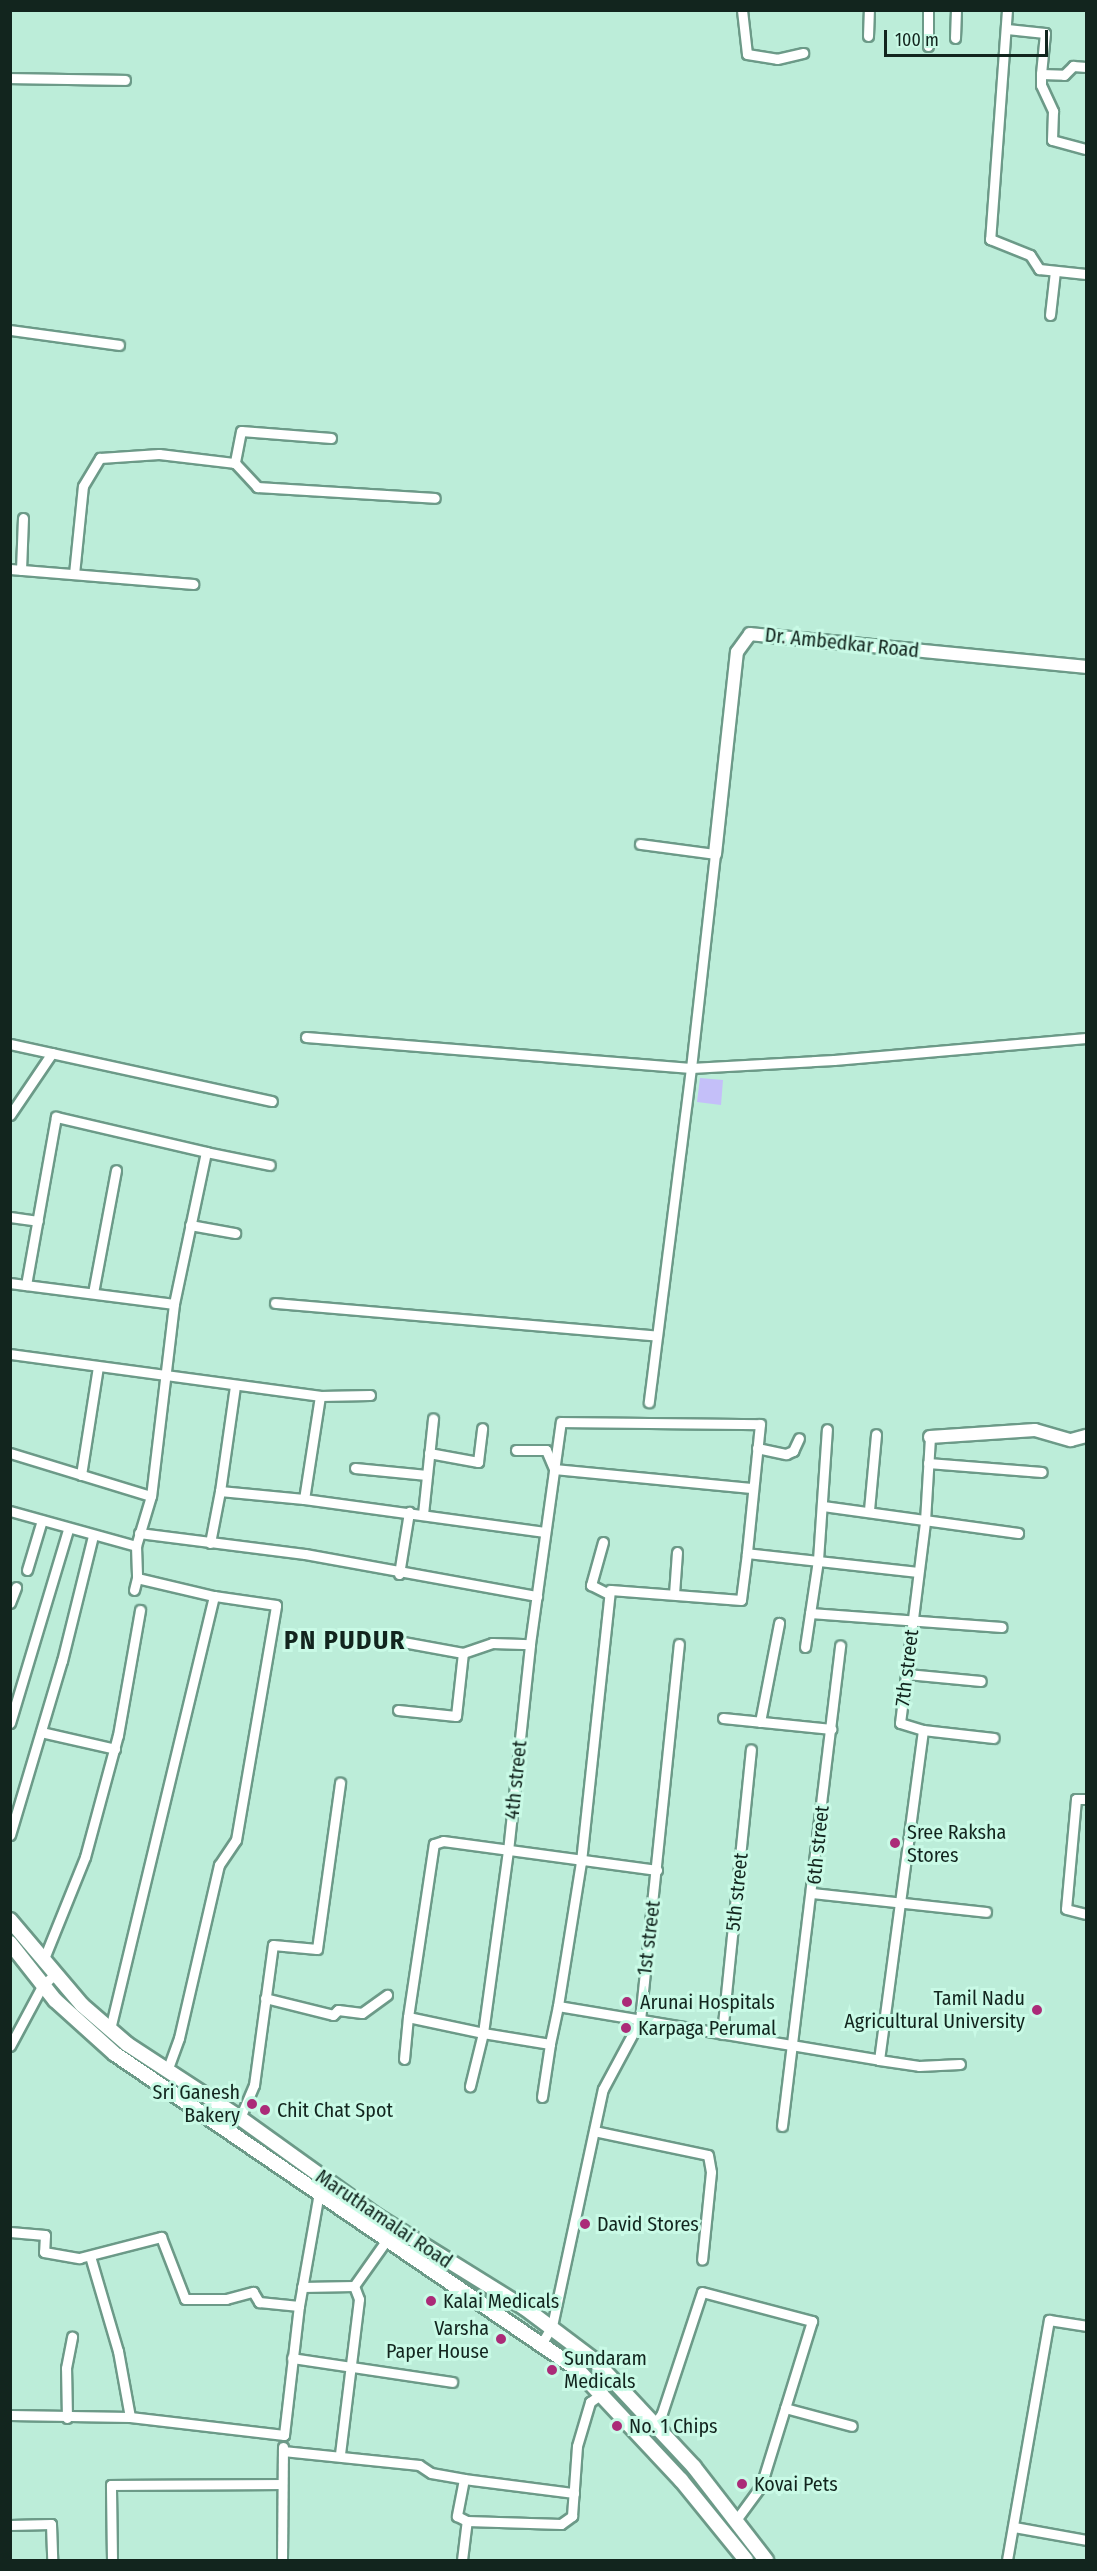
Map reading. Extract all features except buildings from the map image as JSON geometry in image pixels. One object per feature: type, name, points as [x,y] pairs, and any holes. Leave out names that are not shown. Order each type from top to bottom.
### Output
[{"type":"main road","name":"Maruthamalai Road","points":[[10,1920],[54,1975],[110,2030],[167,2071],[240,2118],[388,2238],[542,2343],[603,2393],[681,2480],[746,2560]]},
{"type":"main road","name":"Maruthamalai Road","points":[[10,1943],[42,1986],[76,2021],[115,2054],[322,2186],[552,2326],[594,2360],[694,2467],[766,2560]]},
{"type":"street","points":[[742,10],[747,54],[777,59],[803,53]]},
{"type":"street","points":[[868,36],[869,10]]},
{"type":"street","points":[[928,10],[928,46]]},
{"type":"street","points":[[955,38],[956,10]]},
{"type":"street","points":[[1007,10],[990,239],[1030,255],[1039,269],[1086,274]]},
{"type":"street","points":[[1007,29],[1045,33],[1041,85],[1053,111],[1052,140],[1086,149]]},
{"type":"street","points":[[1041,74],[1064,75],[1073,66],[1086,67]]},
{"type":"street","points":[[10,78],[125,80]]},
{"type":"street","points":[[1050,315],[1055,271]]},
{"type":"street","points":[[10,330],[119,345]]},
{"type":"street","points":[[235,463],[242,431],[331,438]]},
{"type":"street","points":[[74,574],[83,486],[100,458],[159,454],[235,463],[257,487],[435,498]]},
{"type":"street","points":[[21,570],[23,518]]},
{"type":"street","points":[[10,569],[193,584]]},
{"type":"street","name":"Dr. Ambedkar Road","points":[[715,854],[737,652],[750,634],[1086,667]]},
{"type":"street","points":[[640,844],[715,854],[649,1402]]},
{"type":"street","points":[[306,1037],[691,1068],[834,1060],[1086,1038]]},
{"type":"street","points":[[10,1044],[272,1101]]},
{"type":"street","points":[[10,1115],[52,1053]]},
{"type":"street","points":[[26,1285],[56,1117],[270,1165]]},
{"type":"street","points":[[134,1590],[137,1578],[136,1546],[151,1496],[174,1304],[206,1152]]},
{"type":"street","points":[[93,1293],[116,1170]]},
{"type":"street","points":[[10,1217],[38,1221]]},
{"type":"street","points":[[190,1225],[235,1233]]},
{"type":"street","points":[[10,1283],[174,1304]]},
{"type":"street","points":[[275,1303],[657,1336]]},
{"type":"street","points":[[10,1354],[320,1396],[370,1395]]},
{"type":"street","points":[[81,1476],[98,1366]]},
{"type":"street","points":[[210,1543],[235,1386]]},
{"type":"street","points":[[303,1499],[320,1396]]},
{"type":"street","points":[[423,1514],[433,1419]]},
{"type":"street","name":"4th street","points":[[470,2086],[483,2033],[508,1851],[530,1644],[561,1422],[760,1424],[757,1448]]},
{"type":"street","points":[[429,1454],[478,1462],[483,1428]]},
{"type":"street","points":[[805,1647],[818,1560],[827,1429]]},
{"type":"street","points":[[930,1437],[1035,1430],[1071,1440],[1086,1436]]},
{"type":"street","points":[[868,1510],[876,1434]]},
{"type":"street","points":[[542,2097],[581,1862],[610,1590],[741,1600],[757,1448],[786,1454],[793,1451],[799,1437]]},
{"type":"street","name":"7th street","points":[[879,2060],[923,1730],[900,1723],[925,1521],[930,1437]]},
{"type":"street","points":[[516,1450],[546,1450],[554,1469],[751,1488]]},
{"type":"street","points":[[10,1453],[151,1496]]},
{"type":"street","points":[[928,1463],[1042,1472]]},
{"type":"street","points":[[355,1468],[427,1475]]},
{"type":"street","points":[[220,1491],[409,1512],[545,1532]]},
{"type":"street","points":[[823,1506],[868,1510],[925,1521],[1018,1533]]},
{"type":"street","points":[[10,1511],[68,1530],[136,1546]]},
{"type":"street","points":[[399,1574],[409,1512]]},
{"type":"street","points":[[27,1570],[42,1520]]},
{"type":"street","points":[[10,1723],[68,1530]]},
{"type":"street","points":[[139,1533],[305,1554],[399,1574],[537,1596]]},
{"type":"street","points":[[10,1835],[41,1732],[93,1536]]},
{"type":"street","points":[[603,1542],[591,1585],[609,1593]]},
{"type":"street","points":[[674,1594],[677,1552]]},
{"type":"street","points":[[747,1553],[918,1572]]},
{"type":"street","points":[[137,1578],[214,1596],[276,1605],[236,1840],[219,1864],[182,2026],[167,2071]]},
{"type":"street","points":[[10,1603],[16,1587]]},
{"type":"street","points":[[110,2030],[214,1596]]},
{"type":"street","points":[[44,1961],[85,1857],[115,1749],[140,1610]]},
{"type":"street","points":[[810,1613],[913,1618],[1001,1627]]},
{"type":"street","points":[[760,1722],[779,1623]]},
{"type":"street","points":[[403,1642],[463,1653],[492,1643],[530,1644]]},
{"type":"street","name":"1st street","points":[[542,2343],[552,2326],[603,2089],[640,2020],[679,1644]]},
{"type":"street","name":"6th street","points":[[782,2126],[812,1893],[840,1645]]},
{"type":"street","points":[[398,1710],[456,1716],[463,1653]]},
{"type":"street","points":[[907,1674],[981,1681]]},
{"type":"street","points":[[723,1718],[831,1729]]},
{"type":"street","points":[[923,1730],[994,1738]]},
{"type":"street","points":[[41,1732],[115,1749]]},
{"type":"street","name":"5th street","points":[[722,2034],[752,1749]]},
{"type":"street","points":[[240,2118],[254,2085],[273,1945],[317,1949],[340,1782]]},
{"type":"street","points":[[1086,1799],[1076,1799],[1066,1909],[1086,1914]]},
{"type":"street","points":[[404,2059],[408,2017],[434,1844],[443,1841],[581,1862],[657,1870]]},
{"type":"street","points":[[812,1893],[986,1912]]},
{"type":"street","points":[[10,2046],[42,1986],[54,1975]]},
{"type":"street","points":[[265,1998],[333,2015],[338,2010],[362,2013],[387,1995]]},
{"type":"street","points":[[558,2006],[919,2066],[960,2064]]},
{"type":"street","points":[[408,2017],[549,2044]]},
{"type":"street","points":[[594,2131],[708,2155],[711,2172],[702,2260]]},
{"type":"street","points":[[282,2560],[281,2484],[292,2358],[302,2287],[322,2186]]},
{"type":"street","points":[[10,2232],[45,2235],[44,2252],[90,2256],[161,2237],[185,2300],[226,2299],[253,2292],[259,2302],[299,2306]]},
{"type":"street","points":[[354,2286],[388,2238]]},
{"type":"street","points":[[90,2256],[118,2351],[130,2417]]},
{"type":"street","points":[[302,2287],[354,2286]]},
{"type":"street","points":[[340,2454],[358,2299],[354,2286]]},
{"type":"street","points":[[654,2425],[662,2413],[702,2292],[812,2321],[761,2486],[736,2520]]},
{"type":"street","points":[[1008,2560],[1049,2320],[1086,2326]]},
{"type":"street","points":[[67,2418],[66,2368],[72,2337]]},
{"type":"street","points":[[292,2358],[452,2382]]},
{"type":"street","points":[[464,2479],[457,2517],[467,2521],[561,2524],[572,2516],[578,2446],[590,2402],[603,2393]]},
{"type":"street","points":[[785,2408],[852,2426]]},
{"type":"street","points":[[10,2415],[67,2418],[130,2417],[284,2436]]},
{"type":"street","points":[[283,2451],[340,2454],[419,2465],[431,2472],[464,2479],[574,2493]]},
{"type":"street","points":[[112,2560],[111,2485],[281,2484]]},
{"type":"street","points":[[462,2560],[467,2521]]},
{"type":"street","points":[[10,2525],[51,2524],[52,2560]]},
{"type":"street","points":[[1014,2527],[1086,2540]]},
{"type":"shaded area","points":[[700,1078],[723,1080],[721,1105],[697,1102]]},
{"type":"place","name":"Sree Raksha Stores","points":[[895,1843]]},
{"type":"place","name":"Arunai Hospitals","points":[[627,2002]]},
{"type":"place","name":"Tamil Nadu Agricultural University","points":[[1037,2010]]},
{"type":"place","name":"Karpaga Perumal","points":[[626,2028]]},
{"type":"place","name":"Sri Ganesh Bakery","points":[[252,2104]]},
{"type":"place","name":"Chit Chat Spot","points":[[265,2110]]},
{"type":"place","name":"David Stores","points":[[585,2224]]},
{"type":"place","name":"Kalai Medicals","points":[[431,2301]]},
{"type":"place","name":"Varsha Paper House","points":[[501,2339]]},
{"type":"place","name":"Sundaram Medicals","points":[[552,2370]]},
{"type":"place","name":"No. 1 Chips","points":[[617,2426]]},
{"type":"place","name":"Kovai Pets","points":[[742,2484]]},
{"type":"district","name":"PN PUDUR","points":[[345,1641]]}]
